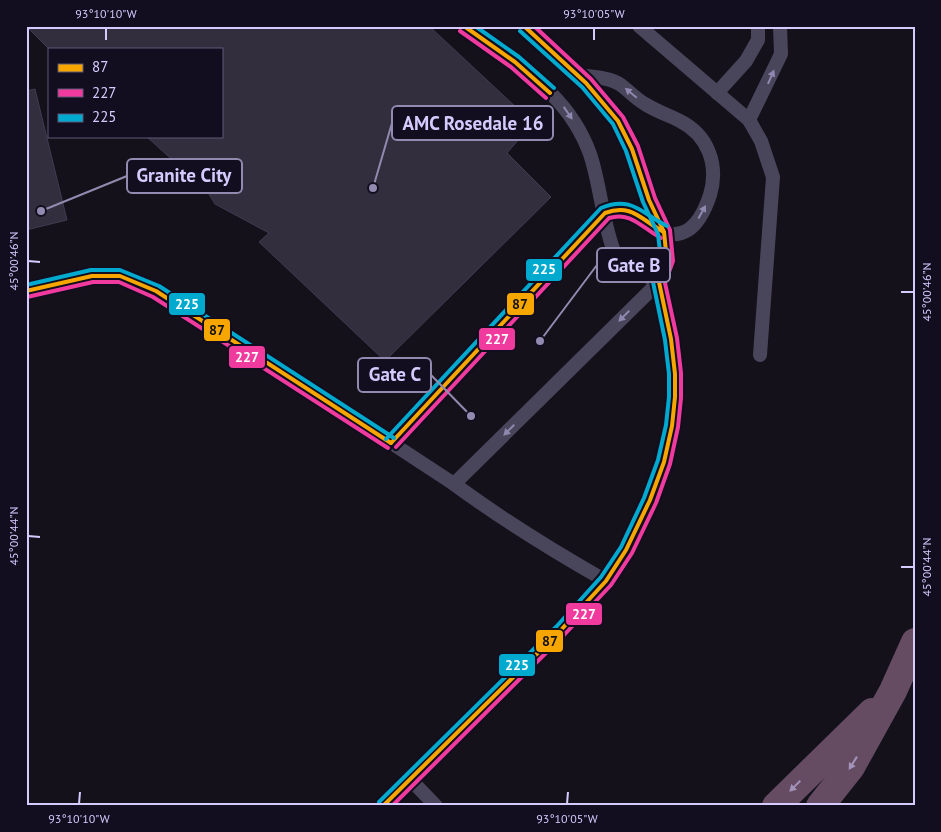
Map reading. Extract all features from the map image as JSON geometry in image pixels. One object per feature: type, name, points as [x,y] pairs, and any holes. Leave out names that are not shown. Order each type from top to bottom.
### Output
[{"type":"highway","points":[[820,806],[851,767],[893,691],[915,642]]},
{"type":"highway","points":[[776,806],[893,691]]},
{"type":"lane","points":[[464,26],[515,62],[563,106],[578,127],[589,153],[612,246],[619,260],[634,272],[659,282]]},
{"type":"lane","points":[[454,484],[659,282],[667,261],[664,232],[649,200],[625,134],[610,110],[577,75],[524,26]]},
{"type":"lane","points":[[639,26],[749,120],[761,141],[773,177],[760,355]]},
{"type":"lane","points":[[717,93],[746,61],[758,40],[758,26]]},
{"type":"lane","points":[[749,120],[781,54],[780,26]]},
{"type":"lane","points":[[391,443],[604,213],[612,210],[627,209],[664,232],[673,234],[687,231],[704,210],[710,196],[713,175],[712,159],[705,144],[691,128],[641,102],[616,82],[577,75]]},
{"type":"lane","points":[[26,291],[92,276],[120,276],[164,294],[454,484],[492,512],[606,581]]},
{"type":"lane","points":[[383,806],[560,631],[606,581],[626,550],[650,500],[664,462],[672,426],[675,374],[671,338],[659,282]]},
{"type":"lane","points":[[410,778],[436,806]]},
{"type":"building","points":[[26,26],[429,26],[533,123],[507,153],[551,197],[385,361],[259,242],[269,233],[215,204],[188,160],[179,166],[148,138],[222,138],[222,48],[48,48]]},
{"type":"building","points":[[35,89],[67,220],[26,230],[26,91]]},
{"type":"transit line","name":"87","points":[[464,26],[515,62],[550,93]]},
{"type":"transit line","name":"225","points":[[475,26],[519,57],[554,88]]},
{"type":"transit line","name":"87","points":[[383,806],[560,631],[606,581],[626,550],[650,500],[664,462],[672,426],[675,374],[671,339],[659,282],[667,261],[664,232],[649,200],[632,149],[618,121],[586,83],[524,26]]},
{"type":"transit line","name":"227","points":[[392,806],[564,635],[611,585],[632,553],[656,503],[670,464],[678,427],[681,373],[677,338],[665,283],[673,261],[670,230],[655,198],[638,146],[623,117],[591,79],[534,26]]},
{"type":"transit line","name":"227","points":[[460,31],[511,67],[546,98]]},
{"type":"transit line","name":"225","points":[[379,802],[556,627],[601,577],[621,547],[644,498],[658,460],[666,425],[669,374],[665,340],[653,282],[661,260],[658,234],[643,202],[626,151],[613,124],[582,87],[520,31]]},
{"type":"transit line","name":"225","points":[[386,439],[601,208],[621,204],[629,205],[667,226]]},
{"type":"transit line","name":"87","points":[[391,443],[605,213],[614,210],[629,211],[664,232]]},
{"type":"transit line","name":"227","points":[[396,447],[609,218],[617,216],[630,219],[661,238]]},
{"type":"transit line","name":"225","points":[[26,285],[91,270],[120,270],[159,286],[394,438]]},
{"type":"transit line","name":"87","points":[[26,291],[92,276],[120,276],[156,291],[391,443]]},
{"type":"transit line","name":"227","points":[[27,297],[93,282],[119,282],[153,297],[388,448]]},
{"type":"place","name":"AMC Rosedale 16","points":[[373,188]]},
{"type":"place","name":"Granite City","points":[[41,211]]},
{"type":"place","name":"Gate B","points":[[540,341]]},
{"type":"place","name":"Gate C","points":[[471,416]]}]
